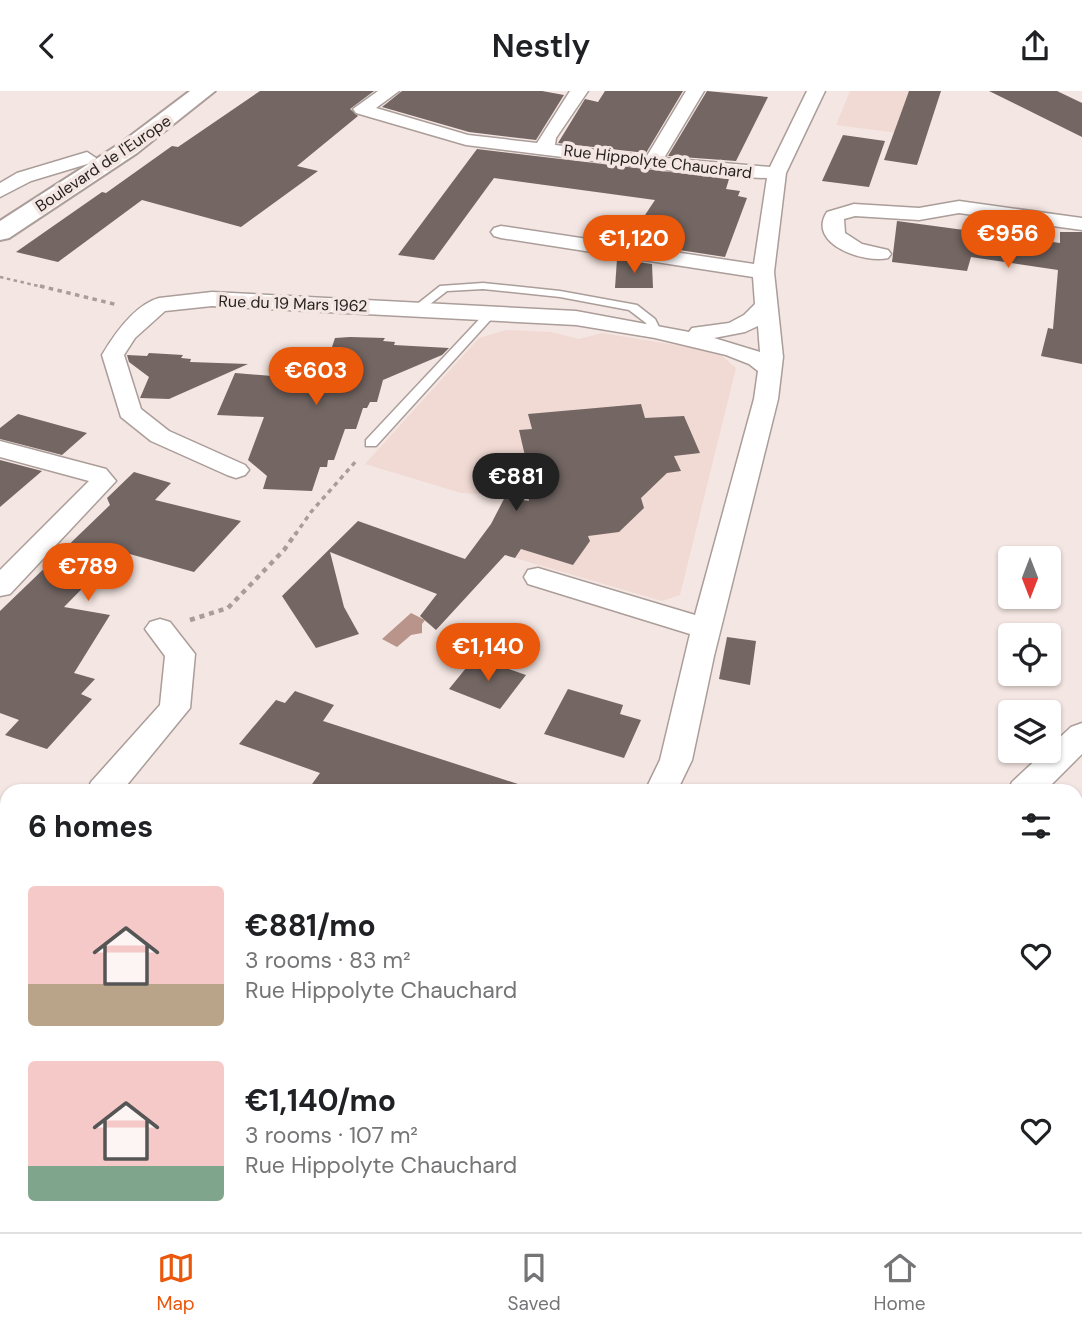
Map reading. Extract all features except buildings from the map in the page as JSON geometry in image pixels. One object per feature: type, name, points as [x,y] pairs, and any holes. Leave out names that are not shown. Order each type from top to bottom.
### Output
[{"type":"main road","name":"Boulevard de l'Europe","points":[[0,213],[87,158],[179,91]]},
{"type":"main road","name":"Boulevard de l'Europe","points":[[0,232],[129,148],[204,91]]},
{"type":"street","name":"Rue Hippolyte Chauchard","points":[[390,91],[362,109],[466,140],[715,170],[777,173],[765,290],[771,370],[676,760],[664,784]]},
{"type":"street","points":[[545,148],[547,138],[579,91]]},
{"type":"street","points":[[653,162],[695,91]]},
{"type":"street","points":[[777,173],[816,91]]},
{"type":"street","points":[[0,191],[24,177],[87,158]]},
{"type":"street","points":[[881,254],[853,250],[835,236],[831,225],[834,216],[854,210],[919,214],[959,208],[1082,223]]},
{"type":"street","points":[[501,232],[765,290]]},
{"type":"street","name":"Rue du 19 Mars 1962","points":[[665,333],[738,330],[756,318],[765,290]]},
{"type":"street","name":"Rue du 19 Mars 1962","points":[[159,306],[212,299],[576,318],[665,333],[734,350],[757,359],[771,370]]},
{"type":"street","points":[[159,306],[126,334],[113,355],[130,412],[160,436],[236,470]]},
{"type":"street","points":[[0,449],[97,474],[103,481],[0,587]]},
{"type":"street","points":[[538,577],[706,629]]},
{"type":"street","points":[[109,784],[175,708],[180,654],[160,629]]},
{"type":"street","points":[[1031,784],[1082,735]]},
{"type":"lane","points":[[417,309],[444,288],[483,286],[560,294],[633,307],[665,333]]},
{"type":"lane","points":[[371,443],[491,313]]},
{"type":"path","points":[[0,277],[127,307],[159,306]]},
{"type":"path","points":[[160,629],[228,608],[284,550],[312,512],[371,443]]},
{"type":"shaded area","points":[[850,91],[941,91],[906,134],[836,125]]},
{"type":"shaded area","points":[[506,330],[551,332],[579,339],[602,333],[700,349],[722,356],[736,368],[680,595],[662,601],[515,558],[553,507],[551,498],[461,493],[365,464],[479,338]]},
{"type":"shaded area","points":[[411,613],[425,620],[422,633],[411,635],[397,647],[382,639]]}]
